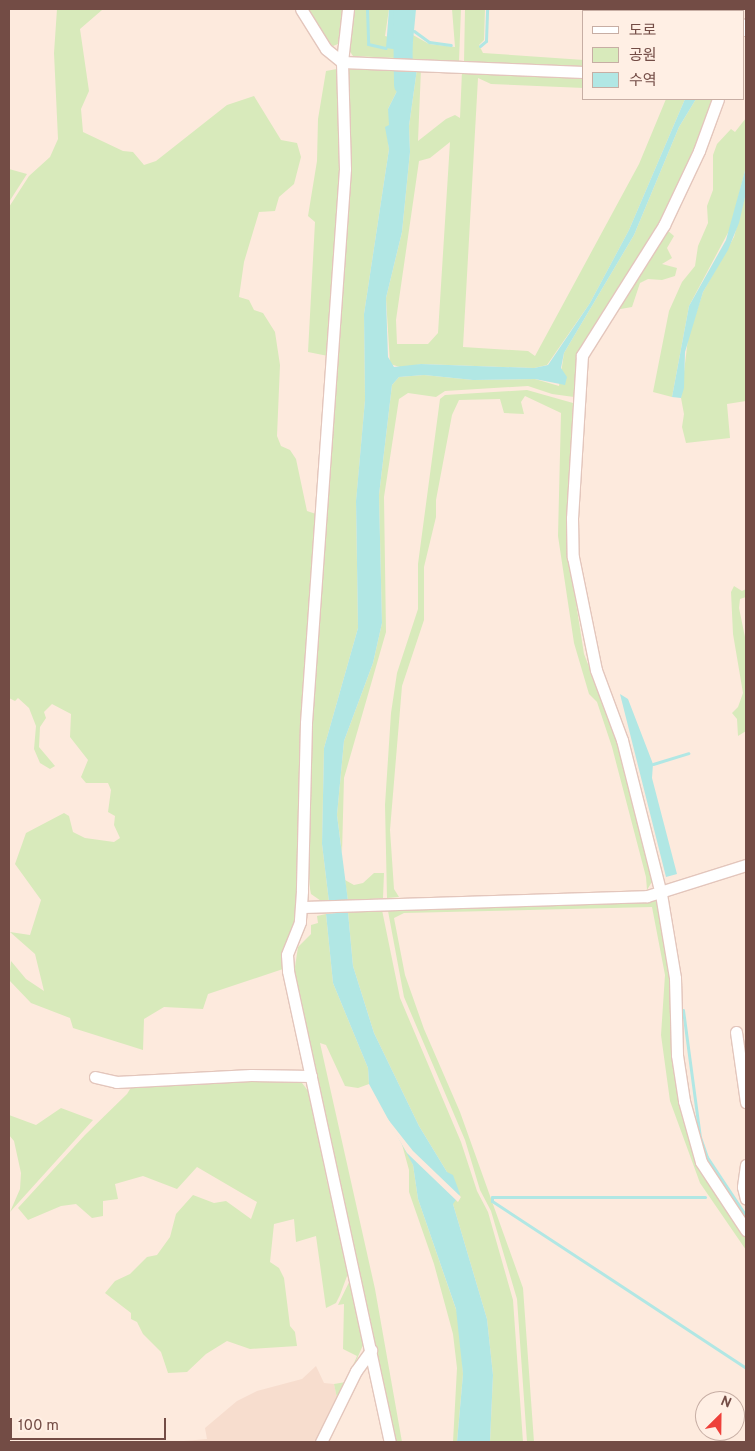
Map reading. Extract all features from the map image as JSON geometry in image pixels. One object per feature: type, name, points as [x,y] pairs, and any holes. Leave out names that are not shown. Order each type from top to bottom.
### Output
[{"type":"street","points":[[301,9],[326,49],[342,62],[582,72]]},
{"type":"street","points":[[348,9],[342,62],[345,169],[306,723],[301,907],[300,922],[287,955],[288,971],[390,1442]]},
{"type":"street","points":[[718,100],[680,196],[582,354],[573,557],[596,670],[622,740],[661,894],[675,978],[677,1055],[684,1102],[702,1162],[746,1230]]},
{"type":"street","points":[[301,907],[661,894],[746,865]]},
{"type":"street","points":[[736,1032],[746,1102]]},
{"type":"street","points":[[95,1077],[116,1082],[251,1075],[311,1076]]},
{"type":"street","points":[[746,1165],[743,1187],[746,1199]]},
{"type":"street","points":[[321,1442],[358,1366],[370,1350]]},
{"type":"shaded area","points":[[316,1366],[324,1383],[334,1384],[338,1403],[319,1442],[172,1442],[207,1439],[205,1428],[237,1401],[257,1391],[302,1379]]},
{"type":"green space","points":[[57,9],[102,10],[80,29],[89,91],[81,109],[83,132],[123,151],[133,152],[144,165],[156,161],[227,105],[254,96],[281,140],[297,143],[301,157],[294,184],[279,197],[275,211],[259,212],[244,262],[239,297],[249,300],[254,310],[263,313],[275,332],[280,365],[277,436],[281,446],[290,450],[296,459],[307,511],[319,515],[299,912],[283,969],[208,994],[203,1009],[164,1007],[144,1019],[143,1050],[73,1028],[70,1018],[31,1003],[9,980],[11,961],[26,979],[44,991],[35,954],[10,932],[30,935],[41,900],[15,864],[26,833],[64,813],[69,816],[73,832],[85,838],[114,842],[120,838],[114,825],[115,816],[108,812],[111,790],[108,783],[86,783],[81,777],[88,760],[70,737],[71,714],[52,704],[44,712],[46,718],[40,727],[39,747],[55,766],[50,769],[40,763],[34,749],[36,726],[29,708],[18,698],[15,701],[9,698],[9,207],[29,176],[50,157],[58,139],[54,53]]},
{"type":"green space","points":[[306,9],[344,9],[338,44],[333,46],[328,42]]},
{"type":"green space","points":[[352,9],[389,9],[385,36],[413,43],[413,35],[429,44],[455,47],[452,9],[461,9],[459,61],[353,56],[349,50]]},
{"type":"green space","points":[[465,9],[485,9],[484,40],[479,45],[483,53],[582,60],[582,68],[464,62]]},
{"type":"green space","points":[[350,66],[395,68],[399,87],[388,109],[391,120],[387,133],[389,149],[364,314],[365,400],[356,502],[358,628],[324,748],[322,844],[329,902],[324,903],[311,894],[310,889],[307,836],[308,769],[349,169],[348,75]]},
{"type":"green space","points":[[337,69],[343,169],[328,356],[308,352],[315,222],[308,216],[317,161],[318,119],[326,71]]},
{"type":"green space","points":[[417,69],[421,69],[418,141],[446,119],[455,115],[460,118],[462,71],[582,78],[582,88],[491,84],[478,78],[463,347],[528,351],[535,356],[639,164],[666,100],[685,100],[629,230],[590,303],[547,365],[534,368],[421,364],[403,368],[390,364],[386,298],[402,232],[410,152],[409,126]],"holes":[[[450,142],[438,333],[428,344],[397,344],[396,320],[419,161],[430,158]]]},
{"type":"green space","points":[[695,100],[712,100],[700,135],[662,218],[593,329],[574,397],[552,394],[528,386],[445,391],[436,397],[408,393],[399,399],[384,497],[386,632],[344,778],[342,853],[337,815],[344,741],[373,663],[382,623],[379,495],[392,385],[399,377],[424,375],[473,380],[535,379],[559,386],[564,353],[634,235],[679,127]]},
{"type":"green space","points":[[746,118],[746,167],[730,229],[689,306],[672,397],[653,392],[669,311],[682,282],[695,266],[698,246],[708,223],[707,206],[713,190],[713,155],[717,144],[731,129],[735,132]]},
{"type":"green space","points":[[9,169],[27,174],[9,202]]},
{"type":"green space","points":[[746,193],[746,401],[727,404],[730,438],[686,443],[682,427],[684,414],[681,398],[688,338],[703,292],[734,237]]},
{"type":"green space","points":[[667,230],[674,236],[667,248],[672,258],[662,264],[677,268],[675,276],[662,280],[648,279],[640,283],[632,307],[615,310]]},
{"type":"green space","points":[[527,390],[573,403],[568,552],[584,654],[618,741],[653,880],[647,890],[646,877],[612,747],[597,702],[589,694],[574,643],[558,536],[561,413],[525,396],[521,402],[524,414],[504,413],[500,399],[459,400],[452,415],[436,500],[436,517],[424,567],[424,620],[402,686],[390,830],[394,889],[399,897],[387,898],[385,805],[391,713],[397,673],[418,609],[418,564],[440,399],[445,395]]},
{"type":"green space","points":[[734,586],[742,591],[746,589],[746,597],[740,599],[739,608],[746,642],[746,731],[738,736],[737,719],[732,713],[738,707],[743,693],[733,634],[731,592]]},
{"type":"green space","points":[[374,873],[384,873],[383,898],[348,901],[345,880],[354,885],[363,883]]},
{"type":"green space","points":[[656,901],[671,987],[672,1045],[686,1123],[746,1234],[746,1250],[700,1183],[670,1101],[661,1035],[665,975],[652,907],[404,913],[394,918],[405,975],[424,1029],[460,1112],[523,1288],[534,1442],[527,1442],[517,1299],[491,1211],[480,1190],[465,1140],[404,997],[388,911]]},
{"type":"green space","points":[[382,910],[400,998],[461,1142],[477,1191],[488,1212],[513,1300],[523,1442],[490,1442],[493,1375],[487,1319],[453,1204],[447,1172],[419,1126],[374,1033],[353,966],[348,912]]},
{"type":"green space","points":[[326,914],[333,983],[368,1068],[369,1084],[358,1088],[345,1086],[326,1045],[320,1043],[375,1289],[402,1442],[396,1442],[294,973],[298,947],[311,934],[311,925],[318,923],[317,916]]},
{"type":"green space","points":[[299,1079],[312,1096],[327,1182],[350,1268],[340,1295],[336,1303],[326,1308],[316,1236],[296,1242],[294,1219],[274,1224],[270,1262],[279,1268],[284,1278],[290,1326],[295,1332],[297,1346],[250,1349],[227,1341],[206,1354],[187,1372],[168,1373],[161,1352],[143,1334],[137,1322],[131,1319],[131,1313],[105,1293],[115,1281],[130,1274],[147,1257],[157,1255],[170,1237],[176,1214],[193,1195],[214,1203],[226,1201],[251,1219],[257,1202],[197,1167],[177,1189],[143,1176],[115,1184],[118,1199],[103,1201],[103,1216],[92,1218],[76,1204],[61,1206],[28,1220],[18,1208],[85,1135],[127,1094],[135,1081]]},
{"type":"green space","points":[[61,1108],[93,1120],[10,1212],[20,1189],[21,1173],[14,1141],[9,1135],[9,1115],[36,1125]]},
{"type":"green space","points":[[400,1137],[413,1165],[418,1199],[459,1318],[463,1374],[457,1442],[453,1442],[457,1368],[453,1334],[434,1264],[409,1192],[409,1170]]},
{"type":"green space","points":[[352,1276],[363,1345],[338,1403],[334,1384],[346,1382],[357,1356],[343,1349],[344,1304],[338,1305]]},
{"type":"water","points":[[389,9],[416,9],[412,52],[386,48]]},
{"type":"water","points":[[395,68],[417,69],[409,126],[410,152],[402,232],[386,298],[388,357],[394,367],[421,364],[534,368],[548,365],[590,303],[629,230],[685,100],[695,100],[679,127],[634,235],[564,353],[561,368],[567,377],[565,385],[535,379],[473,380],[424,375],[399,377],[392,385],[379,495],[382,623],[373,663],[344,741],[337,815],[348,901],[329,902],[322,844],[324,748],[358,628],[356,501],[365,400],[364,314],[389,149],[385,127],[389,125],[388,109],[399,87]]},
{"type":"water","points":[[746,167],[746,193],[739,223],[728,250],[703,292],[685,352],[684,388],[681,398],[672,397],[689,306],[726,240]]},
{"type":"water","points":[[620,694],[628,699],[653,764],[652,778],[677,874],[666,877]]},
{"type":"water","points":[[348,912],[353,966],[374,1033],[419,1126],[447,1172],[453,1175],[460,1194],[453,1204],[487,1319],[493,1375],[490,1442],[457,1442],[463,1374],[456,1309],[418,1199],[413,1165],[369,1084],[368,1068],[333,983],[326,914]]},
{"type":"pier","points":[[383,1113],[413,1151],[461,1197],[458,1202],[407,1153]]},
{"type":"waterway","points":[[367,9],[368,44],[386,48]]},
{"type":"waterway","points":[[402,9],[403,85]]},
{"type":"waterway","points":[[480,46],[486,41],[487,9]]},
{"type":"waterway","points":[[414,31],[429,42],[451,45]]},
{"type":"waterway","points":[[653,764],[688,753]]},
{"type":"waterway","points":[[683,1010],[700,1137],[707,1157],[746,1216]]},
{"type":"waterway","points":[[705,1197],[492,1197],[492,1201],[746,1368]]}]
